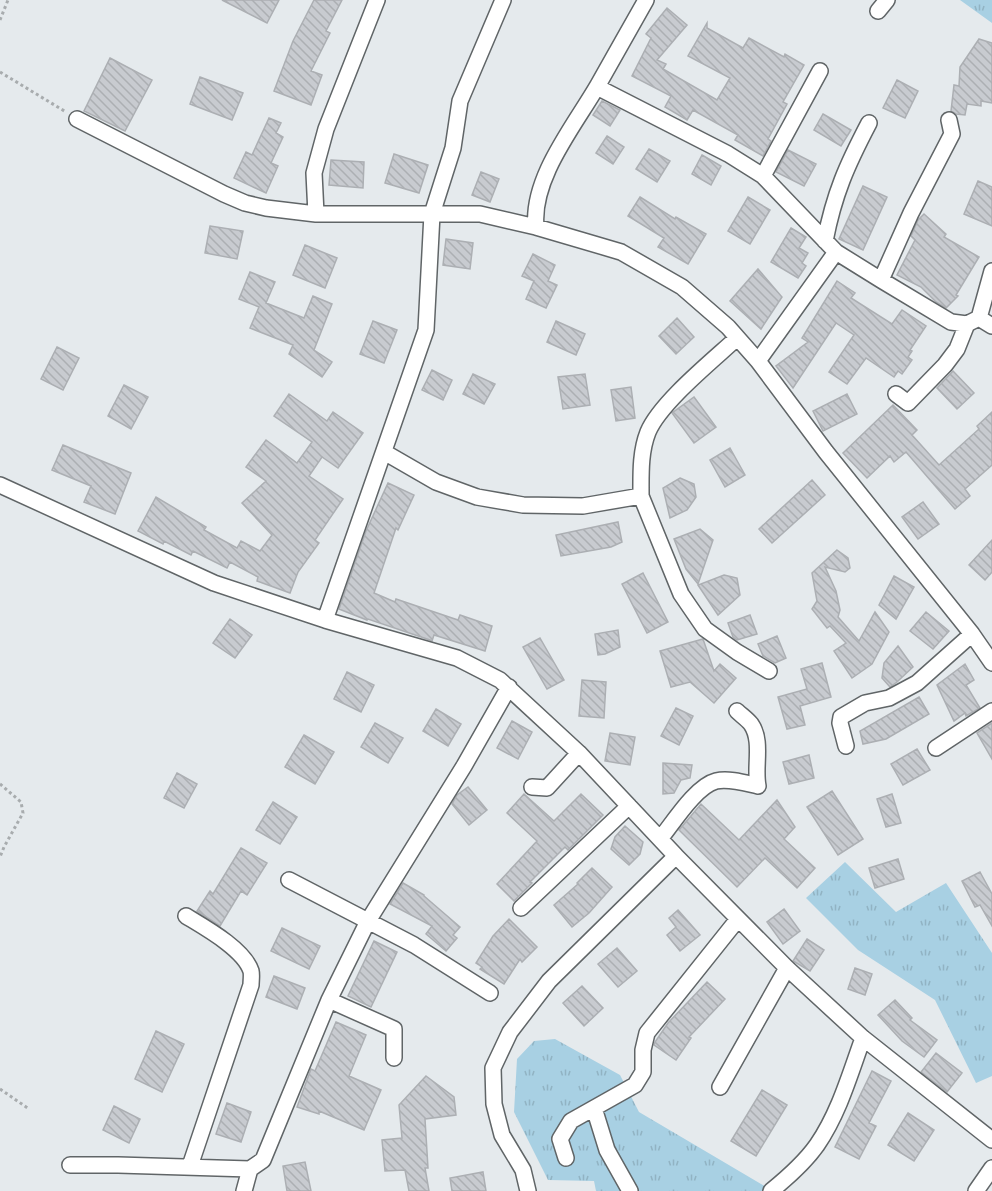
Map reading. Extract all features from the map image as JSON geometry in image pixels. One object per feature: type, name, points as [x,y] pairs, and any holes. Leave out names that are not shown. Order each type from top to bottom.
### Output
[{"type":"street","points":[[316,214],[314,173],[326,129],[377,0]]},
{"type":"street","points":[[325,621],[426,330],[432,214],[453,148],[460,101],[503,0]]},
{"type":"street","points":[[536,227],[535,214],[541,187],[572,125],[597,87],[646,0]]},
{"type":"street","points":[[763,176],[820,71]]},
{"type":"street","points":[[597,87],[728,154],[763,176],[836,252],[881,280],[951,322],[979,323]]},
{"type":"street","points":[[77,120],[244,203],[316,214],[480,214],[536,227],[621,252],[682,287],[728,327],[758,361],[826,452],[972,634],[992,663]]},
{"type":"street","points":[[881,280],[911,213],[952,134],[949,120]]},
{"type":"street","points":[[825,241],[831,211],[844,171],[869,123]]},
{"type":"street","points":[[758,361],[836,252]]},
{"type":"street","points":[[896,394],[908,403],[979,323],[992,271]]},
{"type":"street","points":[[737,338],[664,406],[648,431],[642,453],[641,496],[681,594],[705,629],[768,671]]},
{"type":"street","points":[[384,452],[436,482],[477,496],[523,505],[583,506],[641,496]]},
{"type":"street","points":[[0,484],[214,582],[325,621],[457,658],[500,680],[579,753],[676,856],[787,968],[863,1038],[992,1140]]},
{"type":"street","points":[[846,746],[840,723],[841,717],[865,704],[889,698],[917,683],[972,634]]},
{"type":"street","points":[[70,1166],[190,1166],[250,1169],[263,1160],[329,1000],[368,921],[464,766],[509,687]]},
{"type":"street","points":[[660,839],[701,789],[716,781],[736,781],[758,786],[756,773],[758,748],[752,725],[736,711]]},
{"type":"street","points":[[936,748],[992,711]]},
{"type":"street","points":[[532,787],[547,788],[579,753]]},
{"type":"street","points":[[521,908],[628,806]]},
{"type":"street","points":[[528,1191],[523,1170],[502,1136],[494,1104],[493,1068],[510,1032],[549,981],[676,856]]},
{"type":"street","points":[[289,880],[414,945],[490,993]]},
{"type":"street","points":[[186,915],[215,934],[240,955],[251,970],[251,985],[190,1166]]},
{"type":"street","points":[[566,1158],[560,1139],[571,1120],[635,1085],[643,1072],[643,1050],[647,1033],[738,919]]},
{"type":"street","points":[[720,1087],[787,968]]},
{"type":"street","points":[[329,1000],[394,1029],[394,1058]]},
{"type":"street","points":[[771,1191],[816,1146],[836,1112],[863,1038]]},
{"type":"street","points":[[594,1108],[607,1150],[630,1191]]},
{"type":"street","points":[[976,1191],[992,1168]]},
{"type":"street","points":[[244,1191],[250,1169]]},
{"type":"path","points":[[0,20],[8,0]]},
{"type":"path","points":[[0,72],[54,103],[77,120]]},
{"type":"path","points":[[0,784],[21,802],[24,813],[0,856]]},
{"type":"path","points":[[0,1089],[29,1109]]},
{"type":"green space","points":[[960,0],[992,0],[992,23]]},
{"type":"green space","points":[[845,862],[896,912],[946,883],[992,953],[992,1076],[976,1083],[935,1000],[858,950],[806,898]]},
{"type":"green space","points":[[555,1039],[620,1075],[639,1112],[773,1191],[596,1191],[594,1181],[548,1180],[514,1112],[517,1059],[534,1041]]},
{"type":"building","points":[[222,0],[279,0],[267,23]]},
{"type":"building","points":[[314,0],[342,0],[326,31],[330,33],[311,71],[322,75],[311,105],[274,91],[293,41]]},
{"type":"building","points":[[667,8],[687,25],[657,60],[666,64],[663,69],[717,100],[730,78],[688,56],[707,23],[707,28],[743,48],[749,38],[804,65],[783,102],[787,104],[768,139],[771,141],[763,156],[735,140],[738,135],[693,110],[687,120],[665,107],[671,96],[632,76],[651,38],[646,34]]},
{"type":"building","points":[[979,39],[992,43],[992,103],[981,101],[981,106],[967,104],[965,115],[956,114],[951,111],[954,85],[959,86],[960,67]]},
{"type":"building","points":[[110,58],[152,80],[125,131],[84,111]]},
{"type":"building","points":[[200,77],[243,93],[232,120],[190,104]]},
{"type":"building","points":[[897,80],[918,91],[905,118],[883,108]]},
{"type":"building","points":[[602,101],[620,110],[610,126],[593,115]]},
{"type":"building","points":[[823,114],[851,130],[841,146],[814,130]]},
{"type":"building","points":[[269,118],[281,123],[276,133],[283,137],[271,163],[278,166],[266,193],[234,178],[246,152],[252,155]]},
{"type":"building","points":[[607,136],[624,147],[613,164],[596,153]]},
{"type":"building","points":[[649,149],[670,161],[657,182],[636,169]]},
{"type":"building","points":[[788,150],[816,164],[804,186],[776,172]]},
{"type":"building","points":[[394,154],[428,165],[419,193],[385,183]]},
{"type":"building","points":[[702,155],[721,166],[711,185],[692,174]]},
{"type":"building","points":[[331,160],[364,162],[363,188],[329,185]]},
{"type":"building","points":[[481,172],[499,179],[490,202],[472,195]]},
{"type":"building","points":[[978,181],[992,187],[992,226],[964,214]]},
{"type":"building","points":[[863,186],[887,197],[863,250],[839,239]]},
{"type":"building","points":[[640,197],[675,219],[676,217],[706,234],[688,264],[658,247],[664,238],[628,216]]},
{"type":"building","points":[[748,197],[770,210],[750,244],[728,231]]},
{"type":"building","points":[[924,214],[946,234],[944,237],[979,257],[956,295],[958,296],[946,308],[936,302],[921,287],[897,275],[915,240],[911,236],[918,220]]},
{"type":"building","points":[[210,226],[243,231],[237,259],[205,253]]},
{"type":"building","points":[[791,228],[806,237],[799,248],[808,253],[802,263],[806,266],[798,278],[771,262]]},
{"type":"building","points":[[446,239],[473,243],[470,269],[443,265]]},
{"type":"building","points":[[305,245],[337,258],[325,288],[293,275]]},
{"type":"building","points":[[533,254],[555,265],[548,281],[557,285],[546,308],[526,299],[534,281],[522,276]]},
{"type":"building","points":[[758,269],[782,297],[761,329],[730,301]]},
{"type":"building","points":[[250,272],[275,282],[266,303],[304,318],[313,296],[332,304],[314,350],[332,362],[322,377],[289,354],[293,345],[250,328],[259,307],[239,299]]},
{"type":"building","points":[[837,281],[855,293],[851,298],[892,324],[902,310],[926,326],[910,350],[912,351],[908,357],[912,360],[902,374],[898,371],[894,377],[866,358],[847,384],[829,372],[854,335],[836,323],[793,388],[776,366],[808,342],[802,338]]},
{"type":"building","points":[[677,318],[694,337],[676,354],[659,336]]},
{"type":"building","points":[[373,321],[397,330],[384,363],[360,354]]},
{"type":"building","points":[[556,321],[585,334],[576,355],[547,342]]},
{"type":"building","points":[[57,347],[79,358],[63,390],[41,379]]},
{"type":"building","points":[[432,370],[452,380],[443,400],[422,390]]},
{"type":"building","points":[[953,371],[974,393],[957,409],[937,388]]},
{"type":"building","points":[[473,374],[495,384],[484,404],[463,394]]},
{"type":"building","points":[[585,374],[590,405],[563,409],[558,377]]},
{"type":"building","points":[[124,385],[148,397],[131,429],[108,416]]},
{"type":"building","points":[[631,387],[635,418],[616,421],[611,390]]},
{"type":"building","points":[[289,394],[327,421],[333,412],[363,433],[338,468],[322,457],[309,476],[343,499],[315,540],[319,543],[298,572],[290,593],[257,581],[258,577],[230,562],[227,568],[193,551],[191,555],[138,531],[156,497],[206,527],[204,530],[237,548],[241,541],[260,551],[272,535],[242,503],[266,481],[246,467],[266,440],[297,463],[312,442],[274,416]]},
{"type":"building","points":[[847,394],[857,414],[823,431],[813,411]]},
{"type":"building","points":[[694,397],[716,427],[694,443],[672,413]]},
{"type":"building","points":[[893,405],[917,430],[912,435],[939,465],[979,429],[977,426],[992,412],[992,465],[965,489],[970,496],[955,509],[906,452],[894,462],[890,456],[867,478],[843,453]]},
{"type":"building","points":[[63,445],[131,473],[115,514],[84,502],[91,486],[52,470]]},
{"type":"building","points":[[730,448],[745,475],[725,487],[710,460]]},
{"type":"building","points":[[680,478],[694,484],[696,497],[687,510],[670,518],[663,488]]},
{"type":"building","points":[[812,480],[825,495],[772,543],[759,529]]},
{"type":"building","points":[[388,483],[414,495],[398,530],[396,528],[374,593],[395,602],[396,599],[458,620],[460,615],[492,626],[485,651],[434,635],[432,641],[339,609],[366,531]]},
{"type":"building","points":[[923,502],[939,524],[918,539],[902,517]]},
{"type":"building","points":[[618,522],[622,542],[611,547],[561,556],[556,535]]},
{"type":"building","points":[[700,529],[713,540],[698,584],[686,569],[674,539]]},
{"type":"building","points":[[992,540],[992,572],[985,580],[969,565]]},
{"type":"building","points":[[837,550],[848,558],[850,568],[845,572],[825,567],[836,591],[840,610],[838,617],[859,641],[875,612],[889,632],[872,664],[852,678],[834,651],[846,643],[830,626],[827,628],[812,609],[817,601],[812,573]]},
{"type":"building","points":[[643,573],[668,622],[647,633],[622,584]]},
{"type":"building","points":[[724,575],[737,578],[740,595],[718,615],[698,585]]},
{"type":"building","points":[[894,576],[914,587],[896,619],[879,605]]},
{"type":"building","points":[[926,612],[949,631],[933,649],[910,631]]},
{"type":"building","points":[[750,615],[757,634],[737,640],[733,637],[728,623]]},
{"type":"building","points":[[230,619],[252,635],[235,658],[213,643]]},
{"type":"building","points":[[618,630],[620,647],[598,655],[595,634]]},
{"type":"building","points":[[777,636],[786,658],[775,663],[763,656],[758,644]]},
{"type":"building","points":[[540,638],[564,680],[547,689],[523,647]]},
{"type":"building","points":[[703,639],[714,671],[720,664],[736,678],[714,703],[690,682],[671,687],[660,651]]},
{"type":"building","points":[[898,646],[913,667],[890,687],[882,678],[884,663]]},
{"type":"building","points":[[822,663],[831,697],[800,706],[805,725],[787,729],[778,697],[807,689],[801,669]]},
{"type":"building","points":[[965,664],[974,680],[966,685],[980,708],[966,716],[965,713],[954,721],[937,685]]},
{"type":"building","points":[[347,672],[374,685],[361,712],[334,699]]},
{"type":"building","points":[[582,680],[606,682],[604,718],[579,716]]},
{"type":"building","points":[[919,697],[929,714],[886,739],[863,744],[860,731]]},
{"type":"building","points":[[676,708],[693,716],[679,745],[661,736]]},
{"type":"building","points":[[436,709],[461,724],[448,746],[423,731]]},
{"type":"building","points":[[512,721],[532,732],[518,759],[497,748]]},
{"type":"building","points":[[375,723],[403,738],[388,763],[361,747]]},
{"type":"building","points":[[992,723],[992,759],[977,733]]},
{"type":"building","points":[[610,733],[635,737],[630,765],[605,761]]},
{"type":"building","points":[[304,735],[334,752],[315,784],[285,767]]},
{"type":"building","points":[[917,749],[930,770],[903,785],[891,764]]},
{"type":"building","points":[[809,755],[814,778],[789,784],[783,762]]},
{"type":"building","points":[[663,763],[692,765],[690,778],[681,780],[674,793],[663,794]]},
{"type":"building","points":[[177,773],[197,784],[184,808],[164,798]]},
{"type":"building","points":[[468,787],[487,810],[469,825],[452,804],[457,795]]},
{"type":"building","points":[[832,791],[863,839],[838,855],[807,807]]},
{"type":"building","points":[[524,794],[554,821],[581,794],[603,815],[568,850],[565,847],[514,901],[497,884],[537,841],[507,813]]},
{"type":"building","points":[[892,794],[901,823],[886,827],[877,799]]},
{"type":"building","points":[[777,800],[795,827],[784,839],[815,868],[797,888],[765,858],[737,887],[679,830],[701,804],[739,840]]},
{"type":"building","points":[[273,802],[297,817],[280,844],[256,830]]},
{"type":"building","points":[[625,826],[643,842],[640,854],[629,865],[611,849],[615,837]]},
{"type":"building","points":[[241,848],[267,863],[247,895],[241,891],[220,926],[197,911],[210,891],[213,894]]},
{"type":"building","points":[[898,859],[904,879],[875,888],[869,868]]},
{"type":"building","points":[[592,868],[612,887],[589,913],[572,927],[554,905]]},
{"type":"building","points":[[980,872],[992,894],[992,926],[980,905],[975,907],[962,881]]},
{"type":"building","points":[[403,883],[424,895],[460,927],[453,935],[457,938],[446,951],[426,934],[432,926],[390,904]]},
{"type":"building","points":[[784,909],[800,931],[783,944],[767,922]]},
{"type":"building","points":[[678,910],[700,935],[680,951],[667,935],[676,927],[669,918]]},
{"type":"building","points":[[509,919],[537,947],[522,962],[520,959],[504,984],[480,969],[482,967],[476,963],[493,936]]},
{"type":"building","points":[[282,928],[320,946],[309,969],[271,951]]},
{"type":"building","points":[[807,939],[824,950],[810,971],[793,961]]},
{"type":"building","points":[[374,941],[397,952],[371,1007],[348,996]]},
{"type":"building","points":[[617,948],[637,971],[618,987],[598,964]]},
{"type":"building","points":[[855,968],[872,974],[865,995],[848,989]]},
{"type":"building","points":[[274,976],[305,988],[297,1009],[266,997]]},
{"type":"building","points":[[707,982],[725,999],[689,1037],[691,1038],[676,1060],[654,1045],[655,1042],[668,1023]]},
{"type":"building","points":[[582,986],[603,1008],[584,1026],[563,1003]]},
{"type":"building","points":[[895,1000],[912,1018],[910,1020],[937,1040],[924,1057],[902,1041],[878,1015]]},
{"type":"building","points":[[336,1022],[366,1035],[349,1076],[381,1090],[364,1130],[319,1111],[319,1114],[297,1107],[311,1069],[315,1071]]},
{"type":"building","points":[[156,1031],[184,1044],[162,1092],[135,1079]]},
{"type":"building","points":[[936,1053],[962,1073],[947,1092],[921,1072]]},
{"type":"building","points":[[872,1071],[891,1081],[869,1123],[876,1126],[859,1159],[835,1147]]},
{"type":"building","points":[[426,1076],[454,1097],[456,1115],[425,1119],[428,1168],[425,1168],[429,1191],[409,1191],[405,1170],[385,1171],[382,1140],[402,1138],[399,1105]]},
{"type":"building","points":[[762,1090],[787,1105],[756,1156],[731,1141]]},
{"type":"building","points":[[227,1103],[251,1112],[241,1142],[216,1134]]},
{"type":"building","points":[[114,1106],[140,1119],[129,1143],[103,1130]]},
{"type":"building","points":[[908,1113],[934,1130],[914,1161],[888,1145]]},
{"type":"building","points":[[305,1162],[311,1191],[287,1191],[283,1166]]},
{"type":"building","points":[[483,1172],[486,1191],[452,1191],[450,1178]]}]
